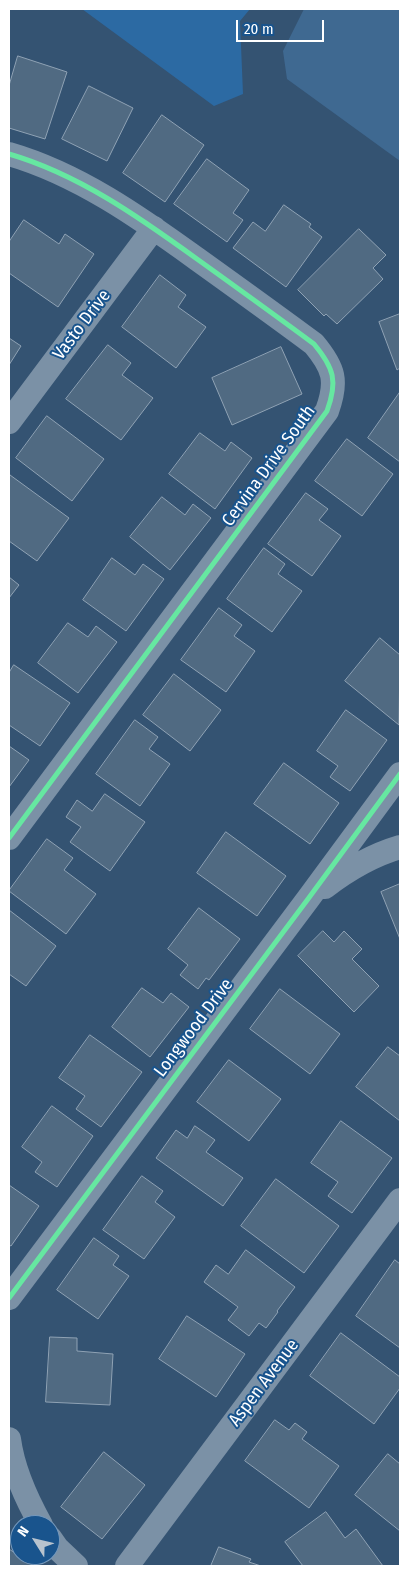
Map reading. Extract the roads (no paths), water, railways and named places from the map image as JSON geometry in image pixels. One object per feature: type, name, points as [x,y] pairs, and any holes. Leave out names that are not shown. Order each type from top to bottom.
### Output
[{"type":"street","name":"Cervina Drive South","points":[[9,154],[61,173],[102,195],[154,228],[314,344],[326,358],[332,372],[334,394],[327,411],[9,838]]},
{"type":"street","name":"Vasto Drive","points":[[9,420],[154,228]]},
{"type":"street","name":"Longwood Drive","points":[[9,1316],[16,1288],[400,774]]},
{"type":"street","points":[[308,899],[338,876],[362,863],[400,847]]},
{"type":"street","name":"Aspen Avenue","points":[[127,1566],[400,1200]]},
{"type":"street","points":[[9,1439],[17,1475],[35,1515]]},
{"type":"street","points":[[60,1551],[76,1566]]}]
